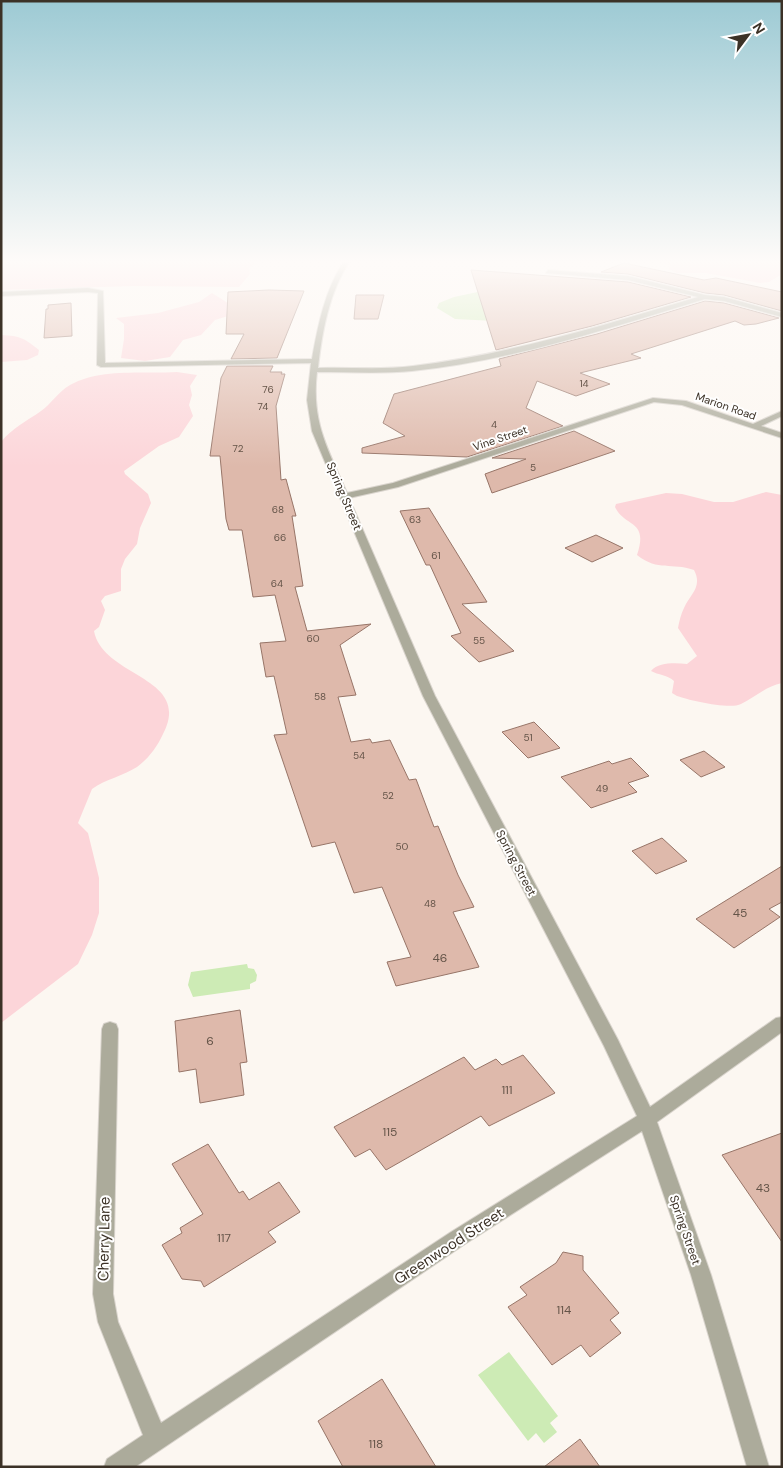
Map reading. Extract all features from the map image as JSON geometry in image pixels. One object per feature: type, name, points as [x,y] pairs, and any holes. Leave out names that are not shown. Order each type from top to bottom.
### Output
[{"type":"street","points":[[101,330],[101,365],[315,366],[411,369],[498,355],[598,330]]},
{"type":"street","name":"Spring Street","points":[[324,330],[310,394],[314,425],[429,696],[454,748],[608,1037],[646,1119],[700,1275],[758,1467]]},
{"type":"street","name":"Vine Street","points":[[344,496],[395,486],[643,402],[663,399]]},
{"type":"street","name":"Marion Road","points":[[663,399],[683,403],[782,436]]},
{"type":"street","points":[[753,427],[782,413]]},
{"type":"street","name":"Greenwood Street","points":[[115,1467],[458,1238],[646,1119],[782,1023]]},
{"type":"street","name":"Cherry Lane","points":[[110,1029],[103,1294],[108,1322],[156,1439]]},
{"type":"shaded area","points":[[124,330],[206,330],[201,335],[183,340],[170,357],[145,361],[121,358]]},
{"type":"shaded area","points":[[1,335],[26,340],[39,350],[38,355],[27,360],[1,362]]},
{"type":"shaded area","points":[[177,372],[197,375],[190,386],[192,395],[189,405],[193,416],[179,437],[159,446],[124,471],[148,494],[151,503],[140,528],[137,544],[125,559],[121,569],[121,591],[105,596],[101,601],[105,610],[99,627],[94,631],[101,647],[113,659],[157,688],[166,700],[169,715],[161,739],[145,760],[132,770],[92,789],[78,823],[88,833],[99,878],[99,913],[92,935],[78,964],[1,1023],[1,442],[15,429],[45,408],[58,394],[70,385],[82,380],[108,374]]},
{"type":"shaded area","points":[[766,492],[782,495],[782,683],[770,687],[736,706],[709,704],[677,696],[672,693],[674,681],[669,677],[651,671],[658,666],[672,663],[687,664],[697,656],[678,628],[683,610],[695,590],[696,576],[694,570],[659,565],[637,555],[640,543],[638,530],[619,514],[615,507],[616,504],[666,493],[682,494],[714,502],[733,502]]},
{"type":"shaded area","points":[[247,964],[248,968],[254,969],[257,975],[256,981],[250,984],[250,989],[193,997],[188,985],[191,972]]},
{"type":"shaded area","points":[[509,1352],[558,1416],[550,1423],[557,1432],[544,1443],[536,1433],[528,1441],[478,1375]]},
{"type":"building","points":[[45,330],[72,330],[72,336],[44,338]]},
{"type":"building","points":[[226,330],[288,330],[277,358],[231,359],[244,334],[226,334]]},
{"type":"building","points":[[490,330],[578,330],[496,350]]},
{"type":"building","points":[[612,330],[708,330],[631,354],[641,358],[580,373],[610,384],[576,396],[537,381],[526,408],[563,426],[467,457],[362,453],[362,448],[405,436],[383,423],[394,394],[501,366],[499,359]]},
{"type":"building","points":[[227,366],[273,366],[270,372],[282,372],[281,374],[285,374],[276,406],[281,480],[286,479],[296,516],[292,516],[303,586],[295,587],[307,631],[371,624],[340,645],[356,695],[338,697],[351,742],[370,739],[372,743],[390,740],[409,780],[416,779],[434,827],[438,826],[458,875],[474,907],[453,912],[479,967],[396,986],[387,962],[411,957],[382,887],[354,893],[335,842],[312,847],[274,735],[287,734],[274,676],[266,677],[260,643],[286,641],[275,595],[253,597],[242,530],[229,530],[226,519],[220,456],[210,456],[221,378]]},
{"type":"building","points":[[574,431],[615,451],[492,493],[485,474],[526,459],[492,458]]},
{"type":"building","points":[[429,508],[487,602],[462,604],[514,651],[479,662],[451,636],[461,633],[430,565],[426,565],[400,511]]},
{"type":"building","points":[[596,535],[623,548],[592,562],[565,548]]},
{"type":"building","points":[[534,722],[560,748],[528,758],[502,732]]},
{"type":"building","points":[[704,751],[725,767],[701,777],[680,760]]},
{"type":"building","points":[[631,758],[649,776],[628,783],[637,792],[591,808],[561,777],[609,761],[612,764]]},
{"type":"building","points":[[662,838],[687,861],[656,874],[632,851]]},
{"type":"building","points":[[782,866],[782,902],[769,909],[780,917],[734,948],[696,919]]},
{"type":"building","points":[[240,1010],[247,1062],[240,1063],[244,1095],[200,1103],[196,1069],[179,1072],[175,1021]]},
{"type":"building","points":[[523,1055],[555,1093],[489,1126],[481,1116],[386,1170],[370,1149],[355,1157],[334,1127],[464,1057],[475,1070],[496,1059],[502,1065]]},
{"type":"building","points":[[782,1133],[782,1242],[722,1155]]},
{"type":"building","points":[[208,1144],[239,1193],[243,1191],[249,1200],[279,1182],[300,1212],[268,1232],[276,1242],[204,1287],[201,1281],[182,1279],[162,1245],[182,1233],[180,1228],[203,1214],[172,1164]]},
{"type":"building","points":[[563,1252],[583,1256],[583,1270],[619,1313],[610,1320],[621,1333],[590,1357],[581,1345],[552,1365],[508,1307],[527,1295],[520,1287],[556,1263]]},
{"type":"building","points":[[382,1379],[436,1467],[343,1467],[318,1421]]},
{"type":"building","points":[[580,1439],[600,1467],[544,1467]]}]
